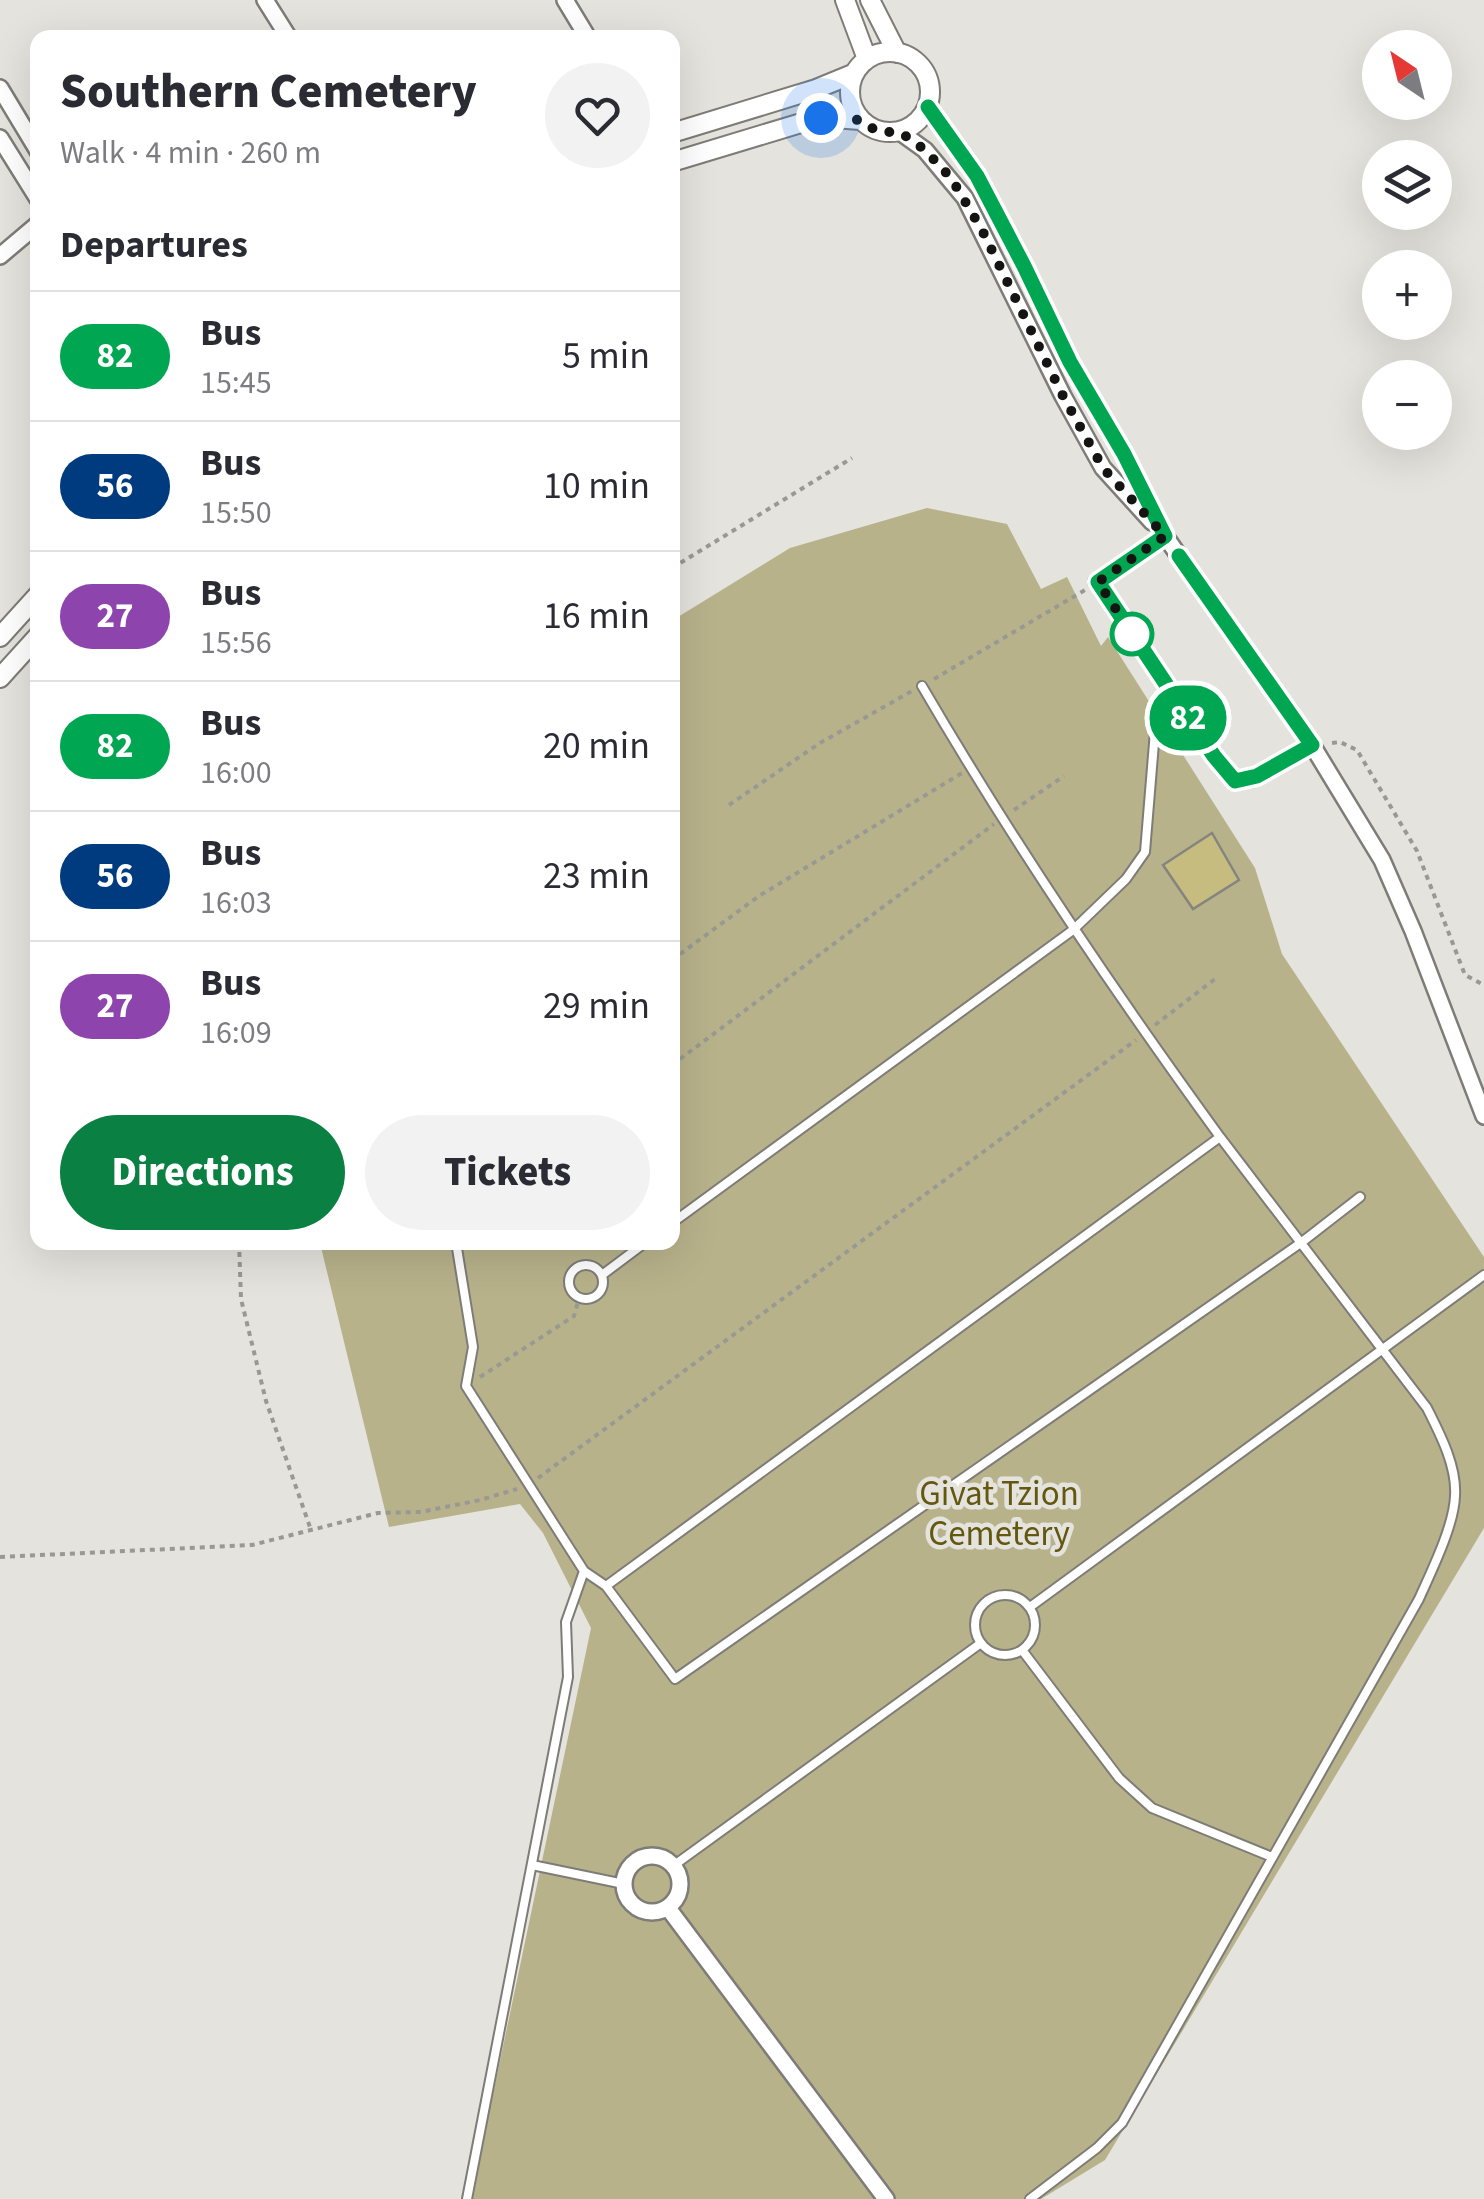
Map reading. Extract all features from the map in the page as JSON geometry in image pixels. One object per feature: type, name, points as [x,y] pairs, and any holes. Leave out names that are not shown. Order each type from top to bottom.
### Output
[{"type":"street","points":[[264,0],[284,30]]},
{"type":"street","points":[[564,0],[583,30]]},
{"type":"street","points":[[680,130],[816,88],[861,66],[876,54],[897,52],[908,56],[924,71],[930,90],[928,107],[917,122],[900,132],[878,132],[860,120],[849,92],[861,66],[845,0]]},
{"type":"street","points":[[870,0],[897,52]]},
{"type":"street","points":[[0,88],[30,138]]},
{"type":"street","points":[[928,107],[977,176],[1070,362],[1124,454],[1165,536]]},
{"type":"street","points":[[680,159],[821,118],[860,120]]},
{"type":"street","points":[[900,132],[925,150],[964,198],[1103,468],[1165,536],[1312,745],[1382,860],[1484,1116]]},
{"type":"street","points":[[0,138],[30,186]]},
{"type":"street","points":[[0,256],[30,231]]},
{"type":"street","points":[[1165,536],[1098,582],[1176,699],[1235,781],[1257,776],[1312,745]]},
{"type":"street","points":[[0,637],[30,604]]},
{"type":"street","points":[[0,678],[30,645]]},
{"type":"street","points":[[657,1856],[674,1866],[680,1880],[679,1893],[668,1908],[656,1912],[636,1908],[628,1901],[624,1884],[630,1866],[645,1857],[657,1856]]},
{"type":"street","points":[[668,1908],[886,2199]]},
{"type":"lane","points":[[922,686],[1000,819],[1145,1034],[1427,1408],[1446,1445],[1455,1496],[1439,1553],[1419,1600],[1122,2123],[1030,2199]]},
{"type":"lane","points":[[680,1218],[1073,930],[1126,878],[1144,852],[1155,731],[1160,714],[1176,699]]},
{"type":"lane","points":[[606,1586],[1220,1136]]},
{"type":"lane","points":[[457,1250],[473,1346],[466,1386],[584,1571],[606,1586],[675,1679],[1302,1242],[1360,1197]]},
{"type":"lane","points":[[602,1275],[635,1250]]},
{"type":"lane","points":[[589,1265],[602,1275],[602,1287],[596,1296],[578,1298],[569,1285],[574,1270],[589,1265]]},
{"type":"lane","points":[[1030,1607],[1484,1275]]},
{"type":"lane","points":[[467,2199],[568,1676],[566,1622],[584,1571]]},
{"type":"lane","points":[[1015,1596],[1030,1607],[1035,1630],[1022,1650],[1005,1655],[988,1650],[981,1643],[974,1625],[987,1600],[1015,1596]]},
{"type":"lane","points":[[674,1866],[981,1643]]},
{"type":"lane","points":[[1022,1650],[1119,1778],[1152,1808],[1272,1856]]},
{"type":"lane","points":[[532,1865],[624,1884]]},
{"type":"path","points":[[680,563],[852,458]]},
{"type":"path","points":[[1312,745],[1340,742],[1357,750],[1417,852],[1466,975],[1484,985]]},
{"type":"path","points":[[680,954],[759,896],[970,768]]},
{"type":"path","points":[[680,1058],[1000,819],[1064,776]]},
{"type":"path","points":[[0,1557],[252,1545],[378,1514],[422,1512],[480,1500],[530,1484],[1215,980]]},
{"type":"path","points":[[239,1250],[241,1299],[262,1384],[311,1530]]},
{"type":"path","points":[[466,1386],[574,1316],[578,1298]]},
{"type":"green space","name":"Givat Tzion Cemetery","points":[[927,508],[1007,524],[1041,589],[1067,577],[1101,646],[1108,637],[1255,868],[1282,954],[1484,1257],[1484,1528],[1105,2160],[1041,2199],[471,2199],[591,1628],[543,1533],[520,1504],[389,1527],[322,1250],[680,1250],[680,616],[790,548]]},
{"type":"building","points":[[1212,833],[1239,880],[1193,909],[1163,865]]},
{"type":"bus line","name":"82","points":[[928,107],[977,176],[1070,362],[1124,454],[1165,536],[1098,582],[1214,756],[1235,781],[1257,776],[1312,745],[1179,556]]},
{"type":"route","points":[[821,118],[860,120],[878,132],[900,132],[925,150],[964,198],[1103,468],[1165,536],[1098,582],[1137,641],[1132,634]]}]
